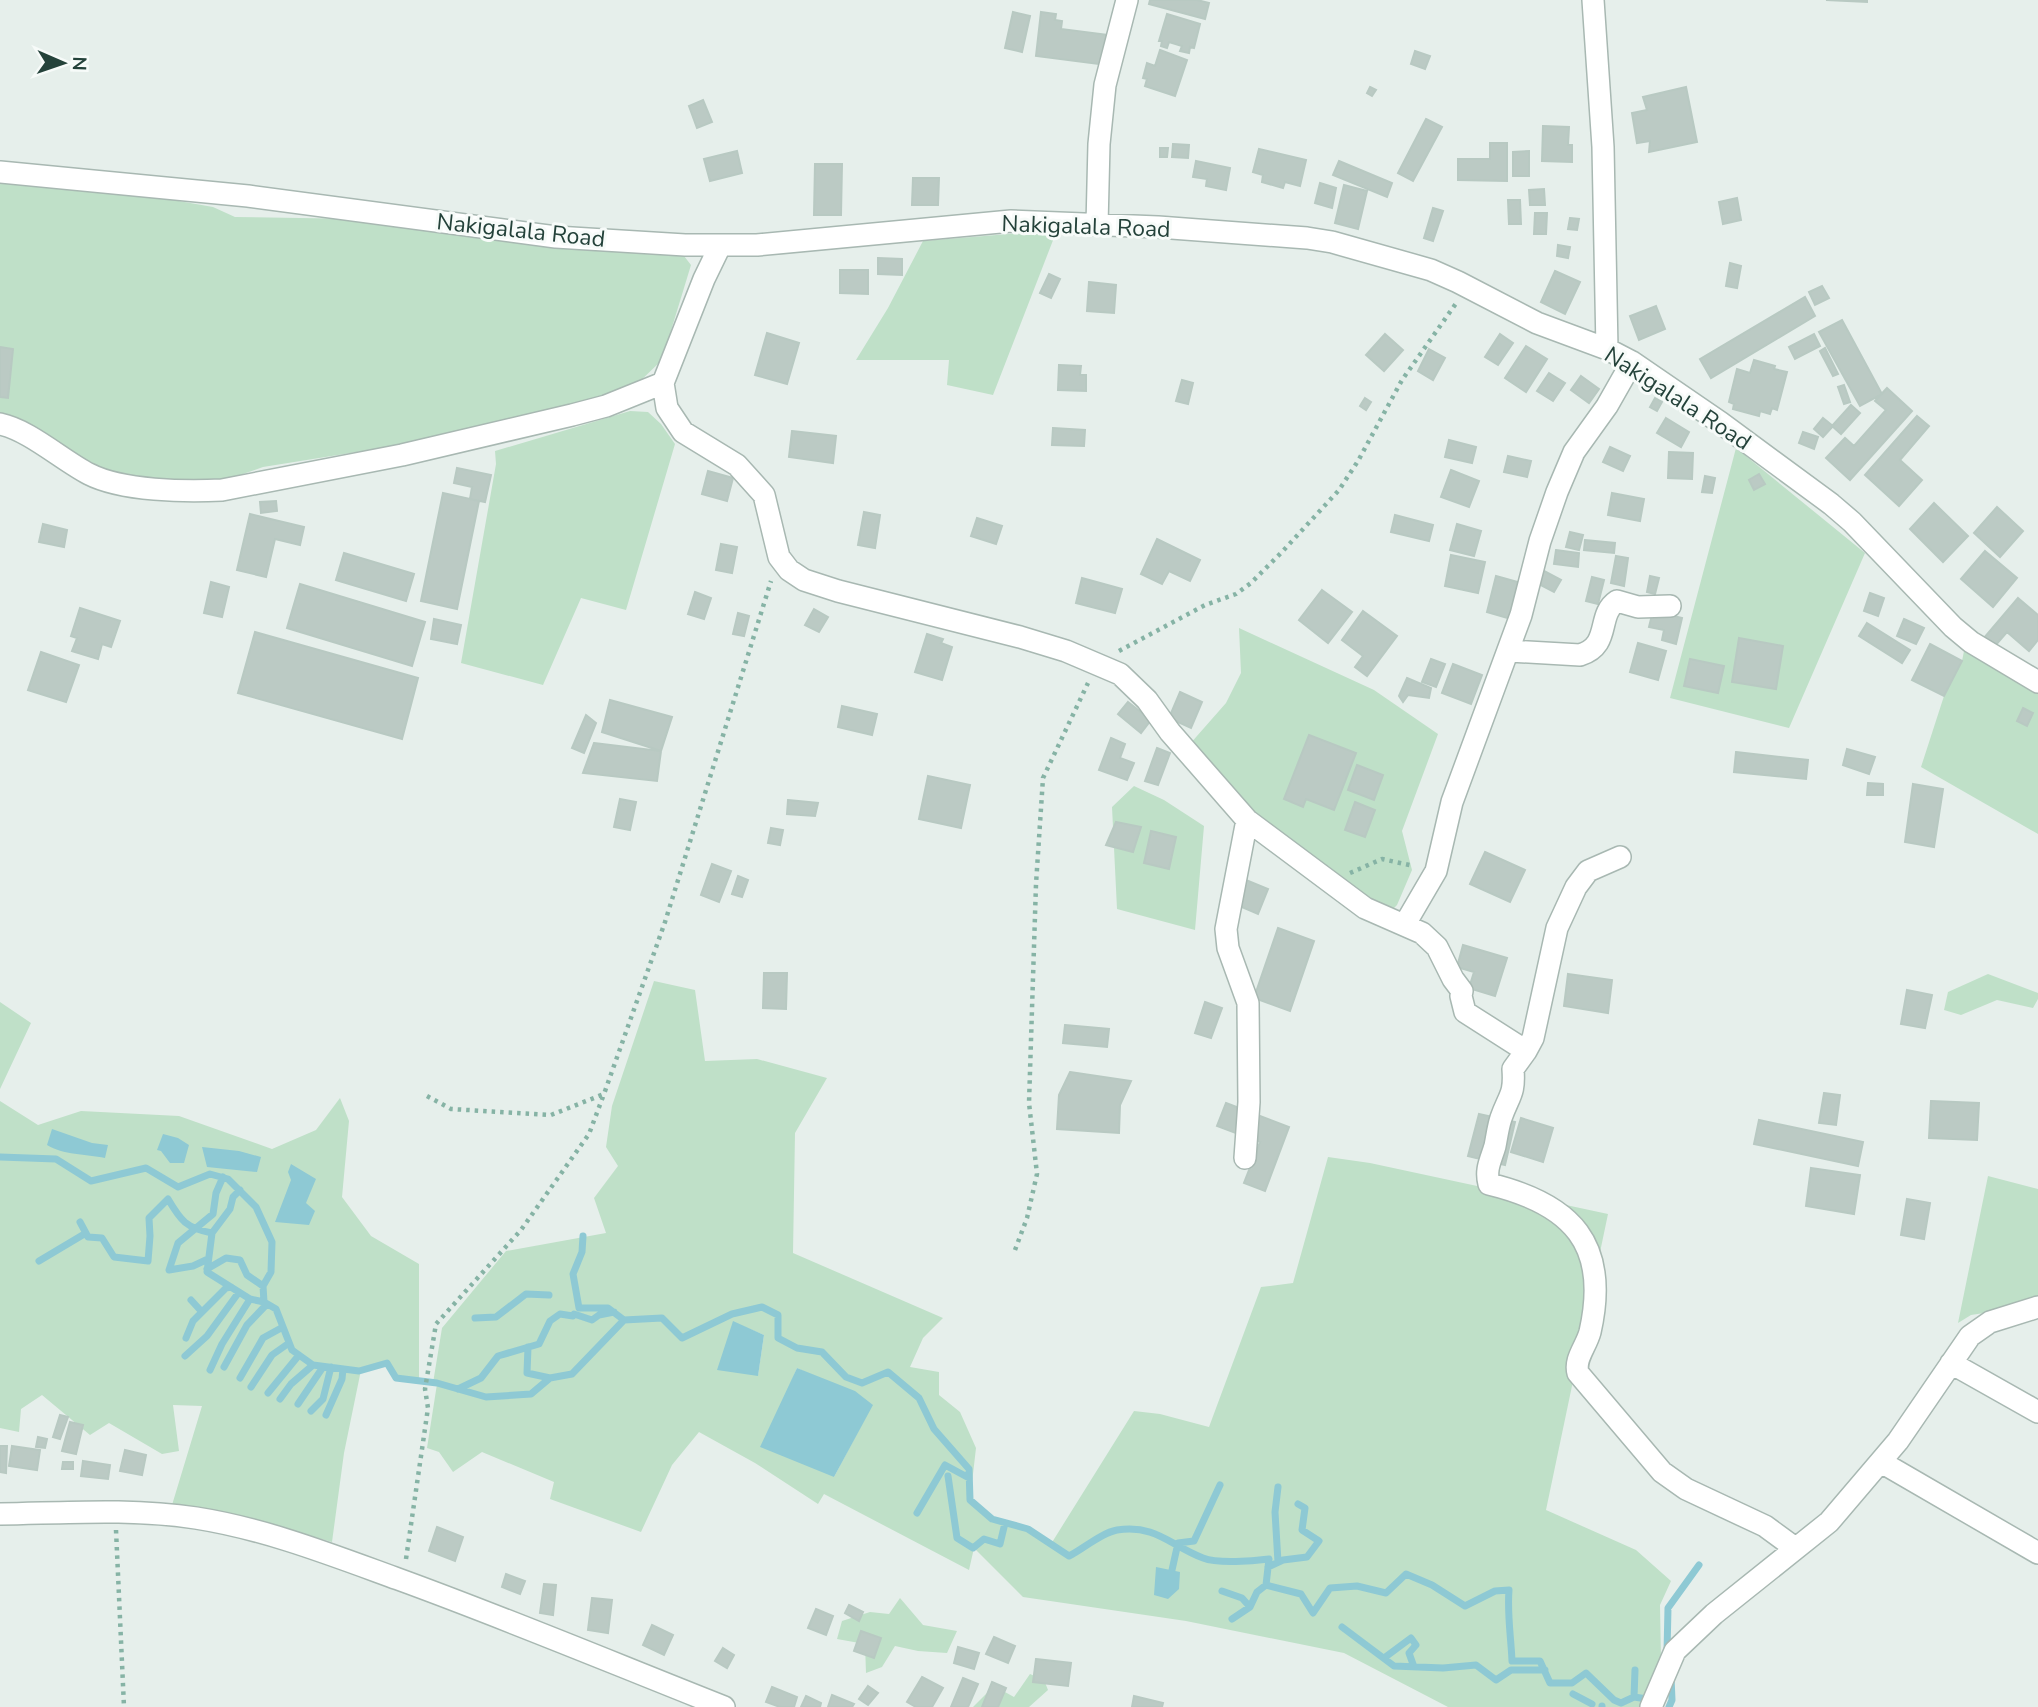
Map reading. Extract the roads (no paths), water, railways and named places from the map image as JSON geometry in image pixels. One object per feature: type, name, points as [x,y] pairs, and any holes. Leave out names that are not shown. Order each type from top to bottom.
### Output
[{"type":"street","points":[[1097,225],[1099,144],[1105,85],[1126,0]]},
{"type":"street","points":[[1593,0],[1603,147],[1607,349]]},
{"type":"street","name":"Nakigalala Road","points":[[0,172],[248,196],[556,237],[720,246],[1011,221],[1244,232],[1332,242],[1432,270],[1537,323],[1607,349],[1632,362],[1831,504],[1852,522],[1921,596],[1962,635],[2038,682]]},
{"type":"street","points":[[720,246],[663,383],[667,408],[683,432],[737,466],[764,495],[779,557],[789,570],[804,580],[838,591],[1066,651],[1120,674],[1147,700],[1170,732],[1247,820],[1365,908],[1422,933],[1437,947],[1453,979],[1462,990],[1465,1012],[1526,1051]]},
{"type":"street","points":[[1405,924],[1436,871],[1452,803],[1509,651],[1540,541],[1557,492],[1574,452],[1607,406],[1632,362]]},
{"type":"street","points":[[0,424],[29,437],[83,471],[106,481],[161,489],[222,490],[402,455],[572,415],[606,406],[663,383]]},
{"type":"street","points":[[1509,651],[1580,655],[1591,652],[1598,646],[1610,605],[1617,601],[1638,607],[1670,606]]},
{"type":"street","points":[[1245,1158],[1250,1102],[1248,1003],[1228,948],[1226,929],[1247,820]]},
{"type":"street","points":[[1620,857],[1588,871],[1576,887],[1557,928],[1533,1038],[1513,1069],[1515,1088],[1497,1129],[1495,1146],[1488,1161],[1487,1178],[1489,1184],[1520,1192],[1548,1206],[1573,1226],[1584,1240],[1593,1261],[1594,1297],[1590,1330],[1576,1364],[1578,1373],[1662,1472],[1686,1489],[1765,1527],[1795,1548]]},
{"type":"street","points":[[1651,1707],[1668,1664],[1678,1648],[1714,1614],[1829,1522],[1881,1462],[1975,1330],[1990,1322],[2038,1307]]},
{"type":"street","points":[[1951,1363],[2038,1412]]},
{"type":"street","points":[[1881,1462],[2038,1553]]},
{"type":"street","points":[[0,1514],[148,1512],[197,1518],[302,1544],[522,1625],[724,1707]]},
{"type":"water","points":[[52,1129],[92,1143],[108,1145],[105,1158],[67,1152],[47,1145]]},
{"type":"water","points":[[163,1134],[178,1138],[189,1145],[184,1163],[170,1163],[161,1151],[157,1150]]},
{"type":"water","points":[[202,1147],[239,1151],[261,1157],[257,1172],[207,1167]]},
{"type":"water","points":[[291,1164],[316,1179],[306,1203],[315,1211],[309,1225],[275,1222],[291,1180],[288,1172]]},
{"type":"water","points":[[733,1321],[764,1335],[758,1376],[717,1370]]},
{"type":"water","points":[[797,1368],[855,1391],[873,1405],[834,1477],[760,1447]]},
{"type":"water","points":[[1156,1567],[1180,1572],[1179,1589],[1168,1599],[1154,1595]]},
{"type":"waterway","points":[[0,1157],[56,1159],[91,1181],[146,1168],[178,1187],[210,1174],[228,1179],[256,1207],[272,1242],[271,1272],[263,1286],[264,1302],[276,1309],[292,1350],[313,1365],[359,1371],[387,1363],[396,1378],[437,1383],[486,1397],[531,1394],[550,1378],[572,1374],[624,1320],[662,1318],[682,1338],[732,1314],[762,1307],[778,1315],[778,1338],[797,1348],[822,1352],[846,1377],[862,1383],[888,1372],[919,1398],[934,1429],[969,1469],[970,1500],[992,1519],[1028,1529],[1069,1556],[1105,1534],[1131,1529],[1153,1533],[1209,1560],[1236,1562],[1269,1559],[1266,1585],[1301,1594],[1313,1613],[1330,1588],[1357,1586],[1386,1593],[1406,1574],[1432,1585],[1465,1606],[1495,1591],[1509,1590],[1512,1661],[1540,1661],[1550,1683],[1572,1683],[1586,1673],[1614,1700],[1621,1703],[1634,1697],[1647,1699]]},
{"type":"waterway","points":[[208,1259],[193,1266],[169,1270],[178,1243],[213,1214],[216,1193],[223,1177]]},
{"type":"waterway","points":[[80,1222],[88,1237],[102,1238],[114,1257],[148,1261],[149,1218],[168,1199],[185,1222],[196,1229],[212,1233],[240,1190]]},
{"type":"waterway","points":[[39,1261],[86,1233]]},
{"type":"waterway","points":[[212,1233],[207,1272],[250,1299],[264,1302]]},
{"type":"waterway","points":[[583,1236],[582,1252],[573,1274],[579,1308],[608,1308],[624,1320]]},
{"type":"waterway","points":[[207,1269],[226,1258],[240,1260],[247,1275],[263,1286]]},
{"type":"waterway","points":[[186,1338],[193,1321],[226,1288],[231,1287]]},
{"type":"waterway","points":[[185,1356],[207,1336],[239,1292]]},
{"type":"waterway","points":[[475,1318],[496,1317],[526,1294],[549,1295]]},
{"type":"waterway","points":[[210,1370],[222,1344],[250,1299]]},
{"type":"waterway","points":[[191,1300],[202,1312]]},
{"type":"waterway","points":[[224,1367],[247,1325],[267,1304]]},
{"type":"waterway","points":[[458,1389],[481,1378],[498,1356],[539,1344],[550,1321],[560,1314],[574,1314],[592,1320],[599,1315],[614,1312]]},
{"type":"waterway","points":[[240,1378],[263,1338],[283,1327]]},
{"type":"waterway","points":[[251,1387],[272,1355],[289,1343]]},
{"type":"waterway","points":[[528,1347],[527,1373],[550,1378]]},
{"type":"waterway","points":[[268,1393],[299,1355]]},
{"type":"waterway","points":[[280,1399],[291,1384],[313,1365]]},
{"type":"waterway","points":[[298,1404],[323,1367]]},
{"type":"waterway","points":[[311,1411],[323,1399],[331,1367]]},
{"type":"waterway","points":[[326,1415],[342,1379],[343,1369]]},
{"type":"waterway","points":[[917,1513],[945,1465],[969,1478]]},
{"type":"waterway","points":[[948,1476],[957,1538],[973,1548],[984,1539],[1000,1544],[1005,1523]]},
{"type":"waterway","points":[[1172,1570],[1178,1543],[1194,1541],[1220,1485]]},
{"type":"waterway","points":[[1278,1487],[1275,1512],[1278,1562]]},
{"type":"waterway","points":[[1268,1567],[1283,1560],[1307,1557],[1319,1541],[1302,1530],[1305,1508],[1298,1504]]},
{"type":"waterway","points":[[1667,1652],[1668,1608],[1699,1565]]},
{"type":"waterway","points":[[1232,1619],[1250,1607],[1257,1592],[1266,1585]]},
{"type":"waterway","points":[[1222,1591],[1242,1598],[1250,1607]]},
{"type":"waterway","points":[[1342,1627],[1394,1666],[1443,1668],[1476,1665],[1496,1680],[1511,1670],[1545,1670]]},
{"type":"waterway","points":[[1384,1658],[1411,1638],[1416,1645],[1409,1653],[1414,1667]]},
{"type":"waterway","points":[[1634,1697],[1635,1670]]},
{"type":"waterway","points":[[1669,1707],[1672,1700],[1671,1677]]},
{"type":"waterway","points":[[1573,1694],[1592,1704]]}]
